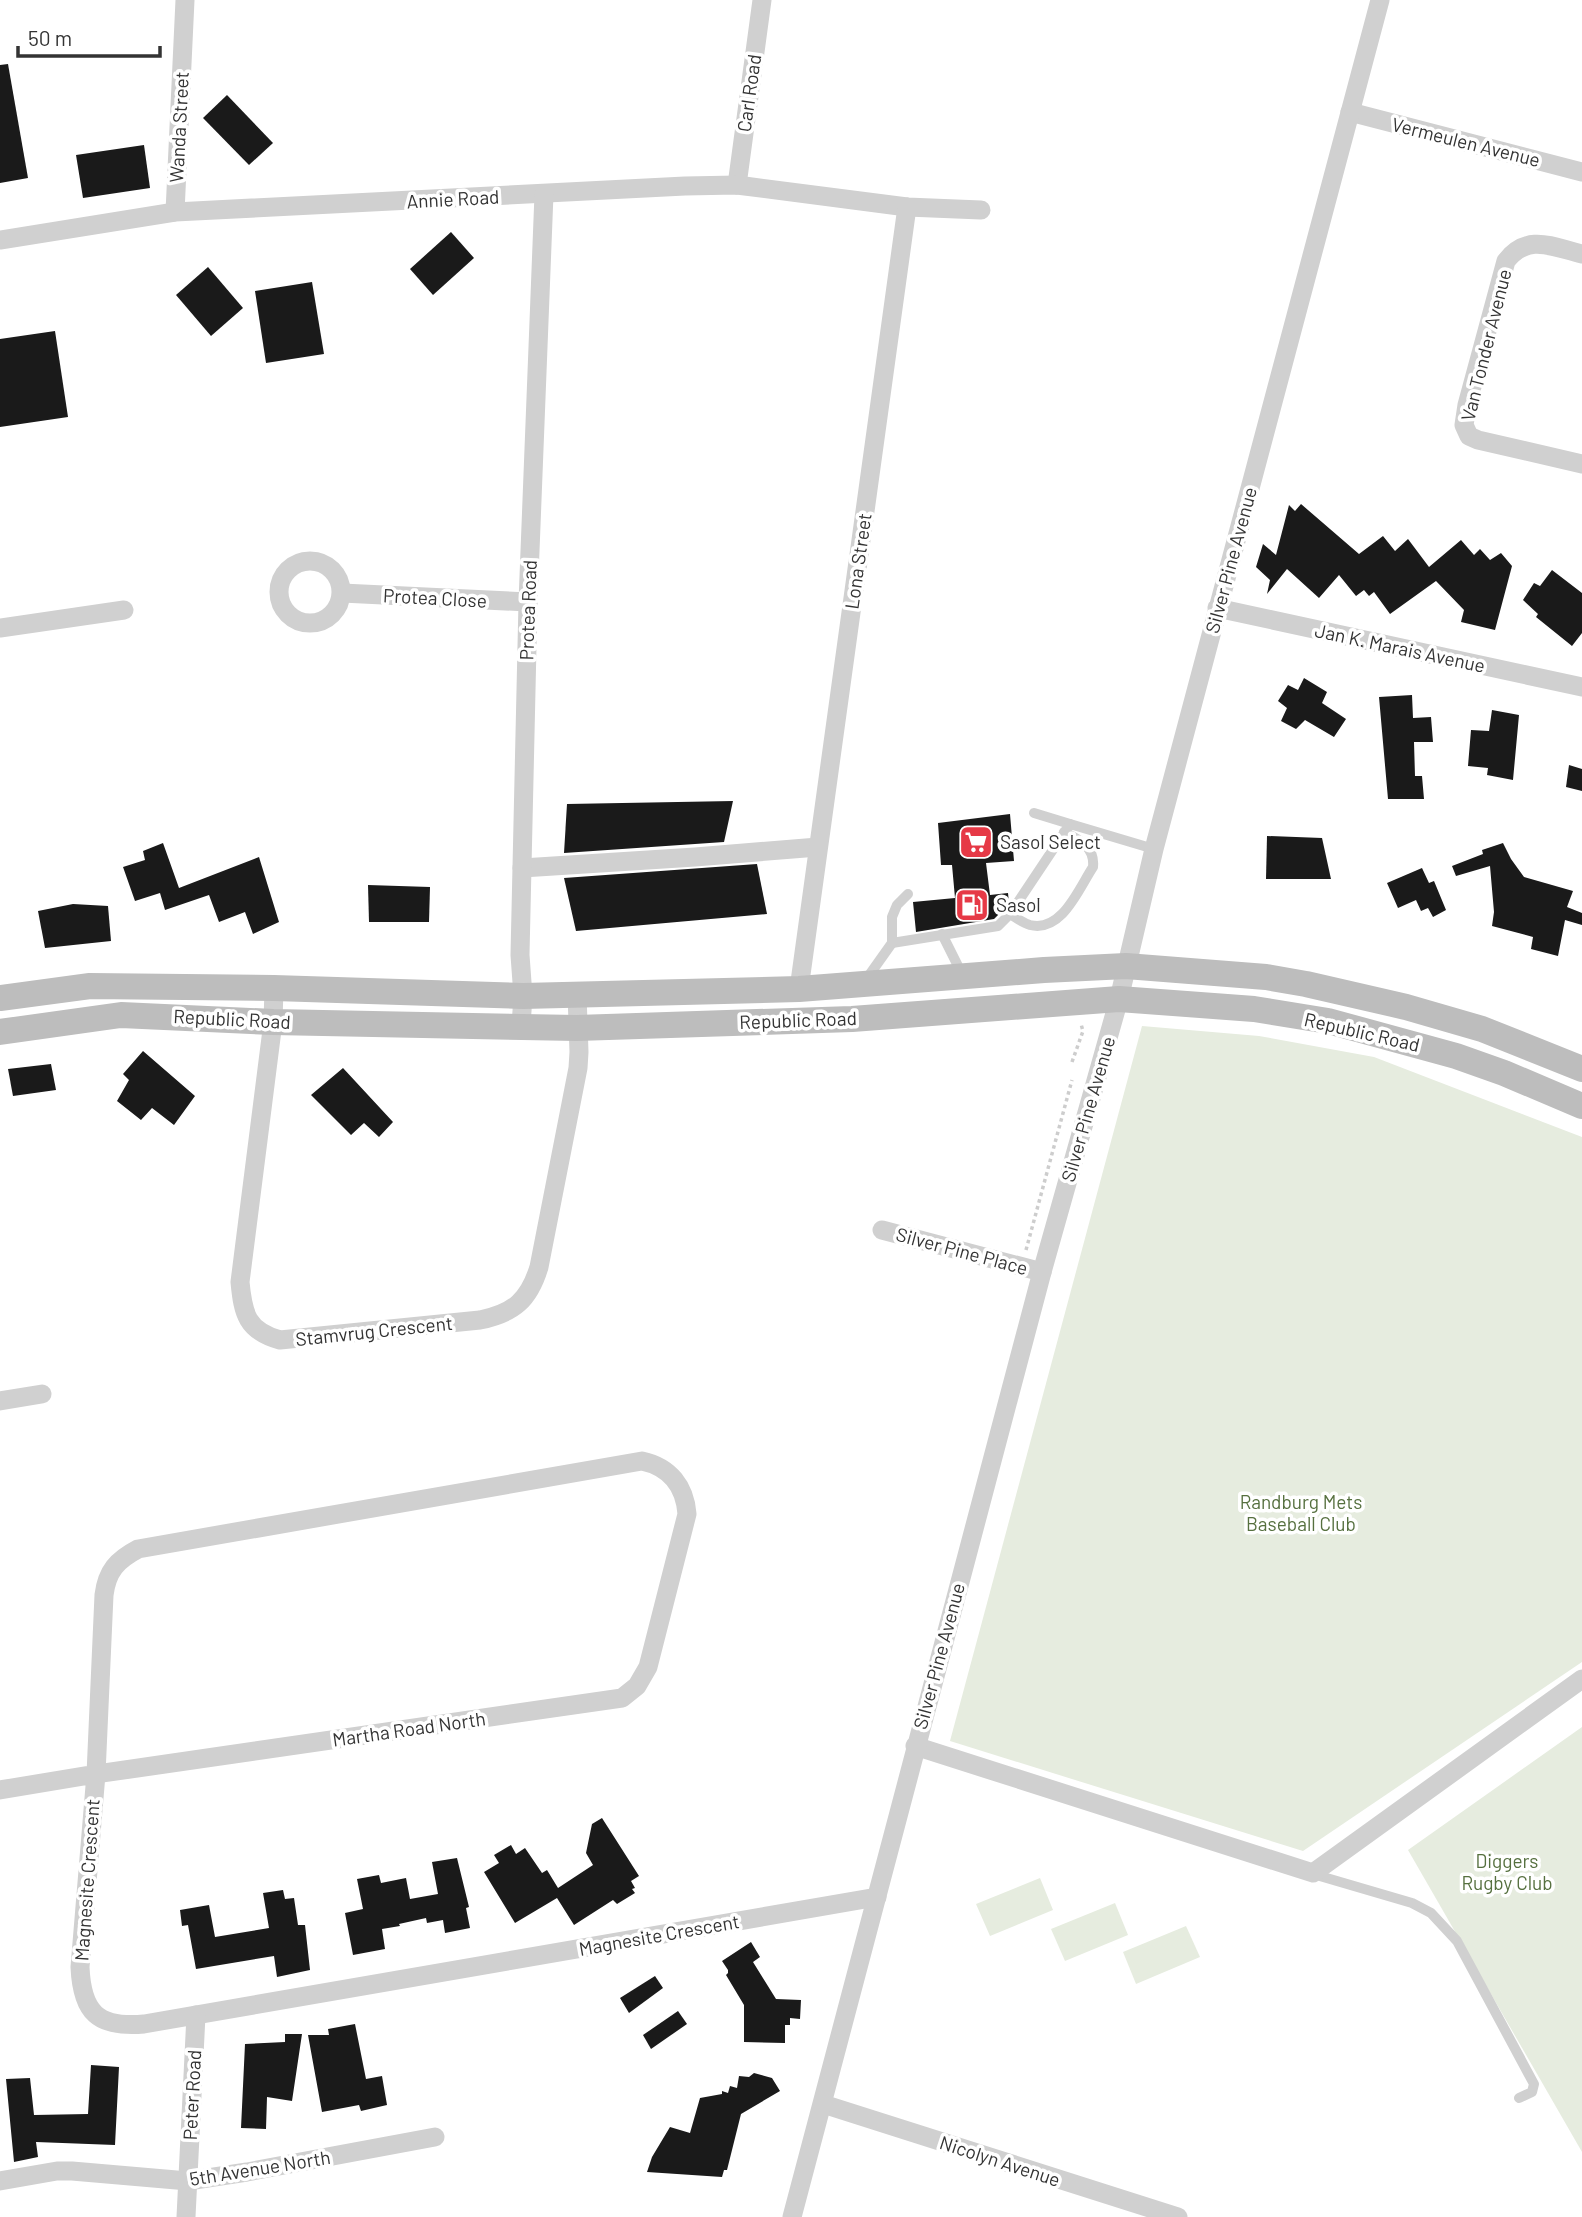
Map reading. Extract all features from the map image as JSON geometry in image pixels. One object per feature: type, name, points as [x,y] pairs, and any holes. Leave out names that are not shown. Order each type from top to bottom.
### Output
[{"type":"main road","name":"Republic Road","points":[[0,998],[90,986],[274,988],[523,996],[799,989],[1126,966],[1266,977],[1306,984],[1406,1007],[1482,1029],[1582,1069]]},
{"type":"main road","name":"Republic Road","points":[[0,1032],[121,1015],[273,1022],[577,1028],[852,1018],[1119,999],[1254,1009],[1328,1021],[1456,1056],[1582,1106]]},
{"type":"street","name":"Wanda Street","points":[[175,212],[185,0]]},
{"type":"street","name":"Carl Road","points":[[737,185],[762,0]]},
{"type":"street","name":"Silver Pine Avenue","points":[[792,2217],[1042,1272],[1119,999],[1154,849],[1380,0]]},
{"type":"street","name":"Vermeulen Avenue","points":[[1350,113],[1582,172]]},
{"type":"street","name":"Annie Road","points":[[0,240],[175,212],[685,186],[737,185],[907,207]]},
{"type":"street","name":"Protea Road","points":[[521,1026],[523,996],[520,955],[528,602],[544,194]]},
{"type":"street","points":[[907,207],[981,210]]},
{"type":"street","name":"Lona Street","points":[[799,989],[907,207]]},
{"type":"street","name":"Van Tonder Avenue","points":[[1582,254],[1536,243],[1518,248],[1506,261],[1464,425],[1469,436],[1478,440],[1582,464]]},
{"type":"street","name":"Protea Close","points":[[342,593],[528,602]]},
{"type":"street","name":"Jan K. Marais Avenue","points":[[1217,608],[1582,687]]},
{"type":"street","points":[[0,628],[124,610]]},
{"type":"street","points":[[522,868],[818,847]]},
{"type":"street","name":"Stamvrug Crescent","points":[[274,988],[273,1022],[240,1282],[242,1306],[248,1320],[255,1330],[280,1340],[480,1320],[512,1310],[526,1297],[534,1284],[539,1267],[578,1068],[577,994]]},
{"type":"street","name":"Silver Pine Place","points":[[882,1230],[1042,1272]]},
{"type":"street","points":[[0,1401],[42,1394]]},
{"type":"street","name":"Magnesite Crescent","points":[[687,1514],[683,1494],[673,1477],[654,1464],[642,1461],[138,1549],[113,1566],[106,1579],[96,1774],[80,1966],[81,1987],[86,2004],[94,2015],[106,2022],[124,2026],[877,1897]]},
{"type":"street","name":"Martha Road North","points":[[0,1790],[622,1698],[637,1686],[648,1667],[687,1514]]},
{"type":"street","points":[[915,1746],[1312,1874],[1582,1679]]},
{"type":"street","name":"Peter Road","points":[[186,2217],[196,2015]]},
{"type":"street","name":"Nicolyn Avenue","points":[[823,2104],[1178,2217]]},
{"type":"street","name":"5th Avenue North","points":[[0,2181],[72,2171],[188,2181],[435,2137]]},
{"type":"lane","points":[[1034,813],[1067,828],[1154,849]]},
{"type":"lane","points":[[1010,914],[1028,924],[1038,926],[1050,923],[1065,911],[1093,867],[1088,847],[1067,828]]},
{"type":"lane","points":[[892,943],[998,926],[1010,914],[1067,828]]},
{"type":"lane","points":[[861,986],[892,943],[892,917],[897,905],[908,894]]},
{"type":"lane","points":[[942,934],[964,977]]},
{"type":"lane","points":[[1312,1874],[1412,1903],[1431,1913],[1446,1927],[1470,1965],[1534,2084],[1532,2092],[1519,2098]]},
{"type":"path","points":[[1072,1062],[1083,1031],[1080,1020]]},
{"type":"path","points":[[1025,1255],[1072,1080]]},
{"type":"green space","name":"Randburg Mets Baseball Club","points":[[1142,1026],[1259,1036],[1374,1057],[1582,1137],[1582,1662],[1303,1851],[950,1741]]},
{"type":"green space","name":"Diggers Rugby Club","points":[[1582,1727],[1582,2152],[1408,1850]]},
{"type":"green space","points":[[1040,1878],[1053,1910],[990,1936],[976,1904]]},
{"type":"green space","points":[[1115,1903],[1128,1935],[1065,1961],[1051,1929]]},
{"type":"green space","points":[[1186,1926],[1200,1957],[1136,1984],[1123,1952]]},
{"type":"building","points":[[8,64],[28,178],[0,183],[0,65]]},
{"type":"building","points":[[227,95],[273,143],[249,165],[203,118]]},
{"type":"building","points":[[144,145],[150,188],[83,198],[76,155]]},
{"type":"building","points":[[451,232],[474,258],[433,295],[410,269]]},
{"type":"building","points":[[208,267],[243,308],[211,336],[176,295]]},
{"type":"building","points":[[312,282],[324,354],[266,363],[255,291]]},
{"type":"building","points":[[55,331],[68,417],[0,427],[0,339]]},
{"type":"building","points":[[1301,504],[1359,554],[1383,536],[1395,551],[1408,539],[1429,567],[1461,540],[1474,555],[1480,549],[1490,560],[1501,553],[1512,566],[1495,630],[1461,622],[1464,610],[1436,581],[1390,614],[1374,592],[1369,596],[1364,590],[1356,596],[1339,575],[1319,598],[1287,569],[1267,594],[1270,580],[1256,567],[1263,544],[1276,555],[1289,505],[1295,511]]},
{"type":"building","points":[[1552,570],[1582,593],[1582,633],[1572,646],[1536,617],[1538,614],[1523,600],[1534,583],[1540,586]]},
{"type":"building","points":[[1304,678],[1327,692],[1322,703],[1346,719],[1334,737],[1305,720],[1296,729],[1281,721],[1287,708],[1278,701],[1288,685],[1298,690]]},
{"type":"building","points":[[1412,695],[1413,718],[1431,717],[1433,742],[1414,742],[1415,776],[1422,776],[1424,799],[1388,799],[1379,697]]},
{"type":"building","points":[[1492,710],[1519,715],[1513,780],[1487,775],[1488,768],[1468,766],[1471,730],[1489,731]]},
{"type":"building","points":[[1569,765],[1582,769],[1582,791],[1566,787]]},
{"type":"building","points":[[733,801],[724,842],[564,853],[567,804]]},
{"type":"building","points":[[1010,814],[1014,861],[986,863],[990,895],[1008,893],[1009,903],[994,919],[916,932],[913,902],[955,898],[952,865],[941,865],[938,823]]},
{"type":"building","points":[[1267,836],[1322,838],[1331,879],[1266,879]]},
{"type":"building","points":[[163,843],[179,888],[259,857],[279,922],[253,934],[245,912],[219,922],[209,895],[165,910],[160,893],[135,901],[123,867],[145,860],[143,851]]},
{"type":"building","points":[[1503,843],[1524,877],[1573,891],[1567,907],[1582,913],[1582,925],[1565,920],[1558,956],[1531,949],[1533,937],[1492,926],[1494,912],[1490,866],[1456,876],[1452,866],[1483,854],[1482,850]]},
{"type":"building","points":[[757,864],[767,914],[576,931],[564,878]]},
{"type":"building","points":[[1422,868],[1429,883],[1434,881],[1446,910],[1433,917],[1428,908],[1421,911],[1416,900],[1398,908],[1387,883]]},
{"type":"building","points":[[368,885],[430,887],[429,922],[369,922]]},
{"type":"building","points":[[73,904],[108,906],[111,941],[45,948],[38,911]]},
{"type":"building","points":[[143,1051],[195,1096],[174,1125],[152,1108],[141,1120],[117,1101],[129,1080],[123,1074]]},
{"type":"building","points":[[51,1064],[56,1090],[13,1096],[8,1069]]},
{"type":"building","points":[[343,1068],[393,1122],[379,1137],[364,1123],[351,1135],[311,1095]]},
{"type":"building","points":[[602,1818],[639,1876],[631,1881],[635,1893],[617,1904],[613,1900],[574,1925],[557,1898],[515,1923],[484,1872],[499,1863],[494,1855],[511,1845],[516,1854],[525,1848],[542,1873],[547,1870],[558,1888],[593,1865],[586,1853],[592,1824]]},
{"type":"building","points":[[457,1858],[469,1907],[466,1908],[470,1928],[445,1933],[443,1920],[427,1923],[426,1918],[399,1924],[400,1926],[382,1929],[385,1949],[353,1955],[345,1913],[363,1909],[357,1879],[379,1875],[381,1883],[406,1878],[410,1899],[438,1894],[432,1862]]},
{"type":"building","points":[[283,1890],[285,1899],[294,1898],[298,1925],[305,1925],[310,1970],[277,1977],[274,1956],[196,1969],[188,1925],[182,1926],[180,1910],[209,1905],[215,1937],[269,1928],[263,1893]]},
{"type":"building","points":[[751,1942],[760,1957],[753,1962],[776,1999],[801,2000],[800,2019],[790,2018],[790,2025],[785,2025],[785,2043],[744,2042],[744,2005],[726,1975],[728,1970],[722,1961]]},
{"type":"building","points":[[655,1976],[663,1988],[629,2013],[620,1998]]},
{"type":"building","points":[[678,2011],[687,2024],[651,2049],[643,2035]]},
{"type":"building","points":[[355,2024],[366,2079],[382,2076],[387,2105],[361,2111],[359,2105],[322,2112],[308,2035],[329,2035],[328,2029]]},
{"type":"building","points":[[285,2034],[302,2034],[292,2101],[267,2097],[266,2129],[241,2128],[245,2044],[285,2042]]},
{"type":"building","points":[[91,2065],[119,2067],[115,2145],[36,2142],[38,2157],[14,2162],[6,2079],[30,2078],[34,2115],[88,2114]]},
{"type":"building","points":[[754,2073],[772,2078],[780,2091],[741,2114],[727,2170],[724,2170],[722,2177],[647,2172],[652,2157],[670,2127],[690,2133],[700,2098],[722,2094],[722,2091],[728,2093],[730,2086],[737,2088],[739,2076],[749,2077]]},
{"type":"place","name":"Sasol Select","points":[[976,842]]},
{"type":"place","name":"Sasol","points":[[972,905]]}]
